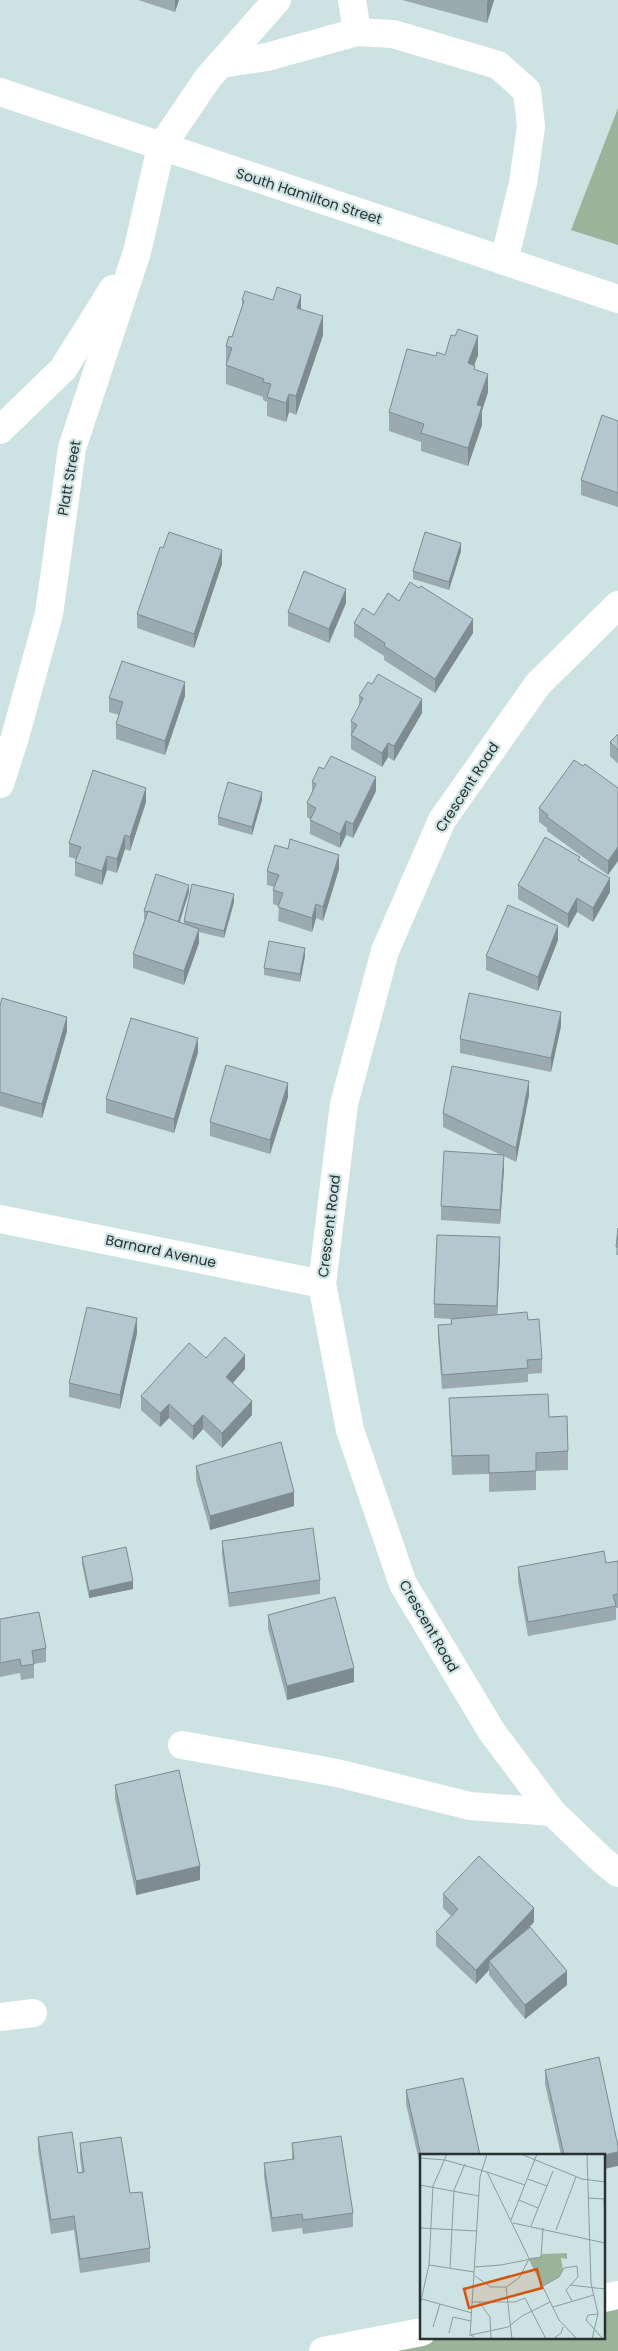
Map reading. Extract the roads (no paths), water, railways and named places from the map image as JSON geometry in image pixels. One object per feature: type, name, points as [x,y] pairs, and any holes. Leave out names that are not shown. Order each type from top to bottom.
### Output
[{"type":"street","points":[[161,147],[208,78],[277,0]]},
{"type":"street","points":[[352,0],[357,32]]},
{"type":"street","points":[[220,64],[267,57],[357,32],[393,34],[498,65],[526,91],[531,126],[523,183],[504,261]]},
{"type":"street","name":"South Hamilton Street","points":[[0,92],[618,299]]},
{"type":"street","name":"Platt Street","points":[[0,784],[15,737],[48,614],[72,448],[137,252],[161,147]]},
{"type":"street","points":[[0,430],[63,369],[137,252]]},
{"type":"street","name":"Crescent Road","points":[[618,605],[538,684],[442,820],[385,951],[344,1104],[322,1284],[350,1430],[403,1584],[492,1732],[552,1812],[618,1873]]},
{"type":"street","name":"Barnard Avenue","points":[[0,1219],[322,1284]]},
{"type":"street","points":[[182,1745],[337,1773],[470,1806],[552,1812]]},
{"type":"street","points":[[0,2017],[33,2012]]},
{"type":"street","points":[[324,2351],[420,2332]]}]
